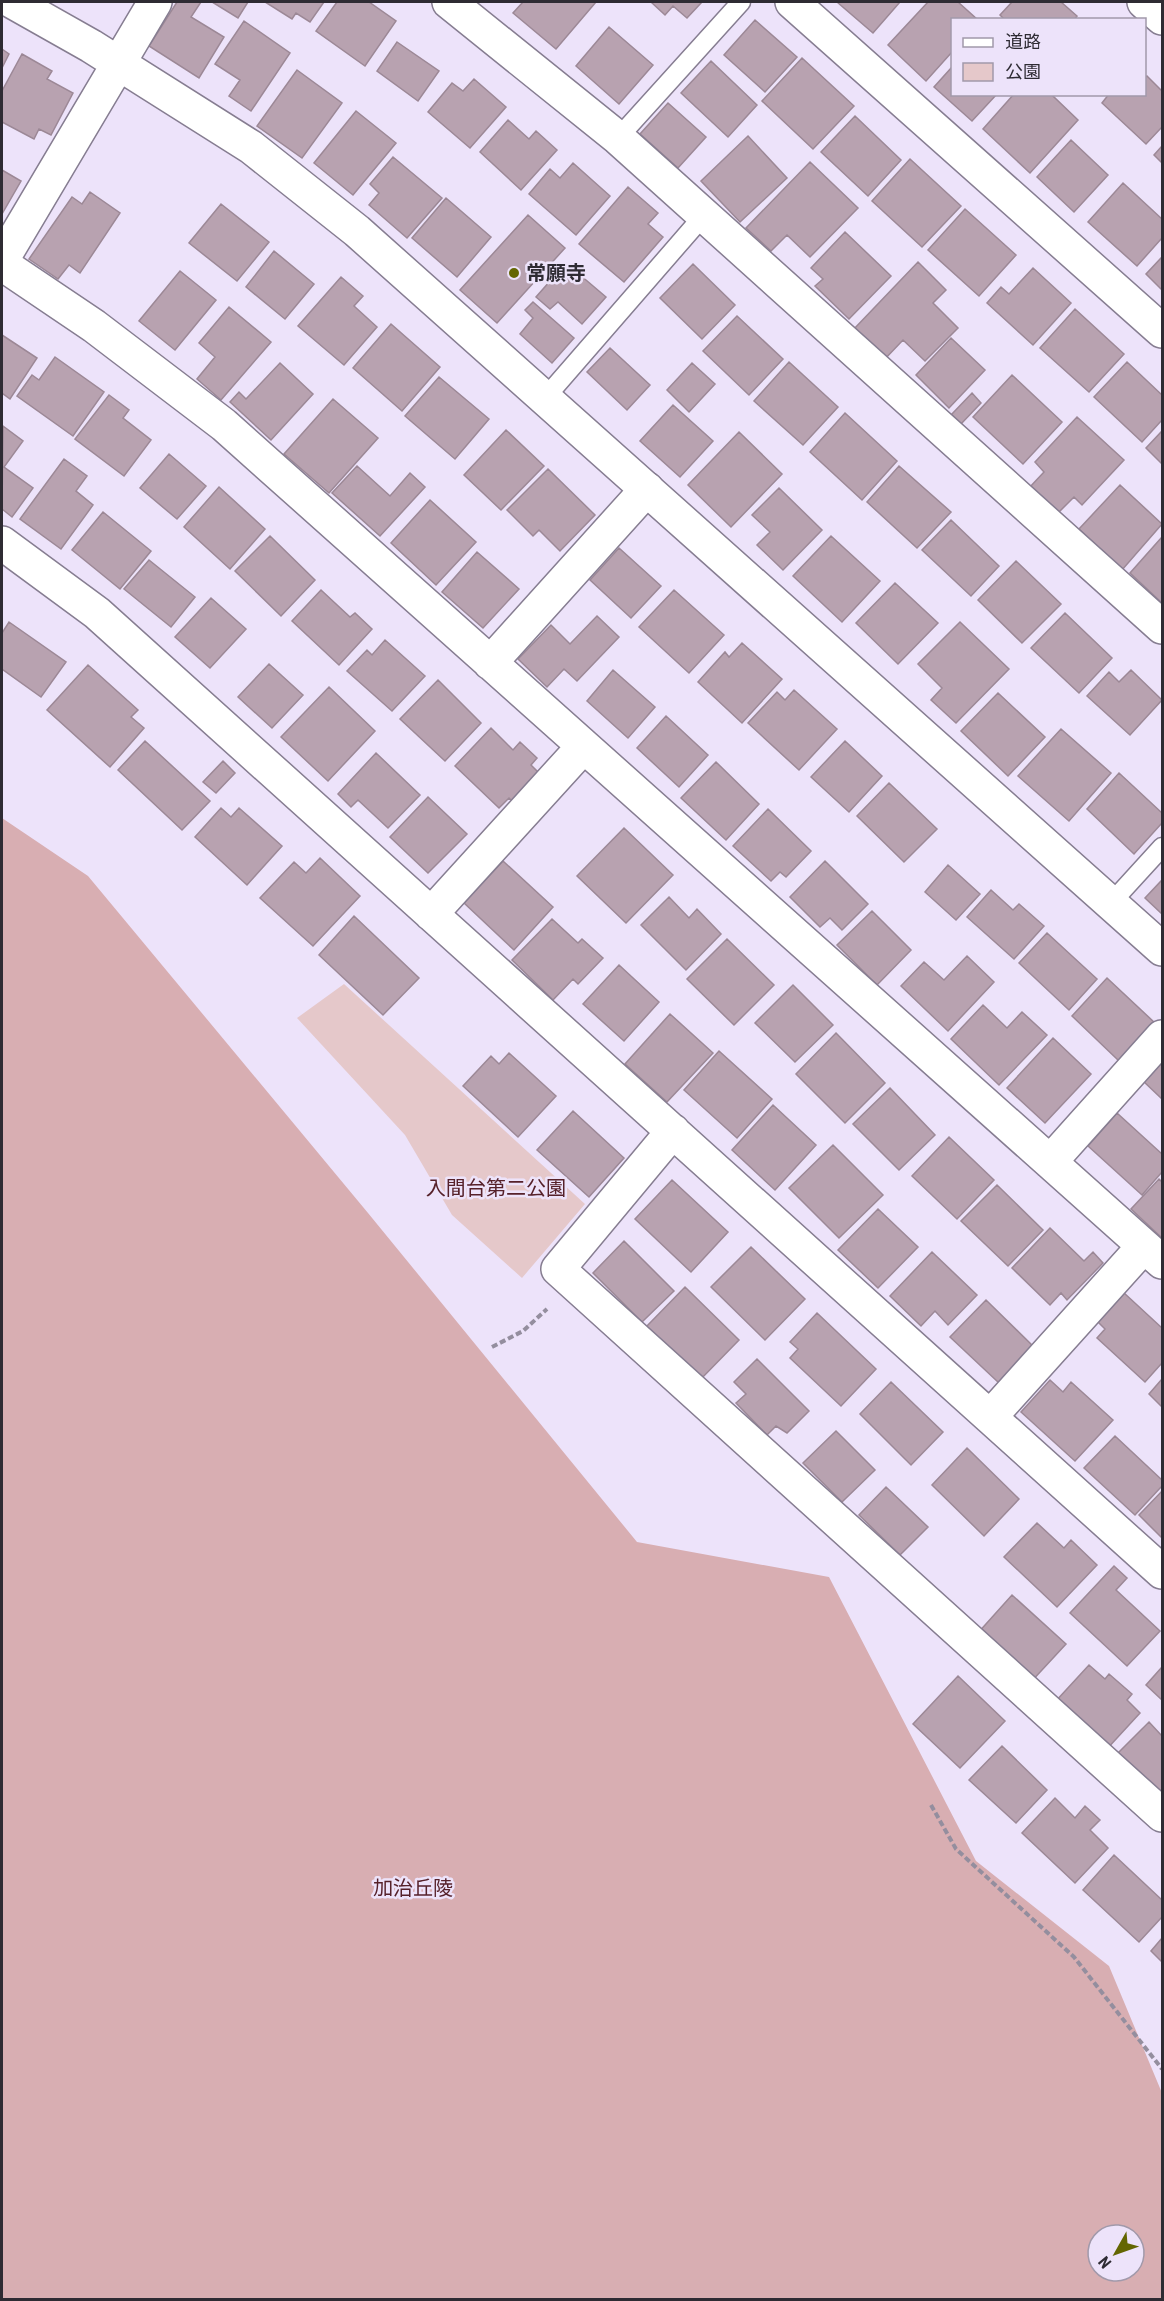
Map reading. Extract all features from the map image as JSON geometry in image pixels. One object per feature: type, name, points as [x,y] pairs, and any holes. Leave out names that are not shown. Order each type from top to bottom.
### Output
[{"type":"street","points":[[13,2],[118,63],[251,147],[357,231],[1162,949]]},
{"type":"street","points":[[155,2],[2,262],[94,326],[224,424],[1153,1254],[990,1417]]},
{"type":"street","points":[[449,2],[618,138],[1162,627]]},
{"type":"street","points":[[792,2],[1162,331]]},
{"type":"street","points":[[1144,2],[1162,18]]},
{"type":"street","points":[[490,663],[647,489]]},
{"type":"street","points":[[2,543],[97,613],[1162,1572]]},
{"type":"street","points":[[431,914],[583,747]]},
{"type":"street","points":[[1050,1162],[1162,1036]]},
{"type":"street","points":[[673,1131],[558,1269],[1162,1815]]},
{"type":"lane","points":[[618,138],[741,2]]},
{"type":"lane","points":[[544,398],[704,215]]},
{"type":"lane","points":[[1111,903],[1162,847]]},
{"type":"path","points":[[492,1347],[523,1331],[573,1283]]},
{"type":"path","points":[[931,1805],[956,1849],[1074,1957],[1162,2069]]},
{"type":"green space","name":"加治丘陵","points":[[2,818],[88,876],[637,1542],[829,1577],[976,1861],[1109,1966],[1162,2093],[1162,2299],[2,2299]]},
{"type":"green space","name":"入間台第二公園","points":[[344,984],[585,1204],[522,1278],[452,1215],[405,1135],[297,1018]]},
{"type":"building","points":[[177,2],[201,2],[191,17],[224,37],[199,78],[149,46]]},
{"type":"building","points":[[212,2],[248,2],[238,18]]},
{"type":"building","points":[[265,2],[324,2],[310,22],[296,13],[292,19]]},
{"type":"building","points":[[337,2],[369,2],[396,21],[365,66],[316,31]]},
{"type":"building","points":[[523,2],[596,2],[556,49],[513,13]]},
{"type":"building","points":[[651,2],[702,2],[687,18],[673,6],[665,15]]},
{"type":"building","points":[[837,2],[900,2],[873,33]]},
{"type":"building","points":[[928,2],[958,2],[976,18],[951,18],[951,53],[926,81],[888,45]]},
{"type":"building","points":[[1012,2],[1061,2],[1077,16],[1076,18],[1003,18],[1000,15]]},
{"type":"building","points":[[755,20],[797,57],[765,92],[724,55]]},
{"type":"building","points":[[244,21],[290,53],[251,111],[229,96],[240,80],[215,64]]},
{"type":"building","points":[[609,27],[653,65],[619,104],[576,66]]},
{"type":"building","points":[[397,42],[439,71],[418,101],[377,71]]},
{"type":"building","points":[[2,49],[9,54],[2,68]]},
{"type":"building","points":[[22,54],[52,71],[47,79],[73,93],[51,135],[39,129],[34,139],[2,122],[2,91]]},
{"type":"building","points":[[802,58],[854,106],[813,149],[762,101]]},
{"type":"building","points":[[711,61],[757,105],[728,137],[681,93]]},
{"type":"building","points":[[951,68],[951,96],[995,96],[972,121],[934,87]]},
{"type":"building","points":[[297,70],[342,103],[302,158],[257,126]]},
{"type":"building","points":[[1146,77],[1162,91],[1162,127],[1146,144],[1102,103],[1107,96],[1146,96]]},
{"type":"building","points":[[474,79],[506,107],[470,148],[428,112],[452,83],[463,91]]},
{"type":"building","points":[[1012,96],[1053,96],[1078,120],[1030,173],[983,129]]},
{"type":"building","points":[[668,103],[706,137],[678,168],[640,134]]},
{"type":"building","points":[[356,111],[396,143],[353,195],[314,163]]},
{"type":"building","points":[[855,116],[901,160],[868,196],[821,152]]},
{"type":"building","points":[[508,120],[529,139],[536,131],[557,150],[521,190],[480,152]]},
{"type":"building","points":[[748,136],[787,178],[740,222],[701,181]]},
{"type":"building","points":[[1071,140],[1108,175],[1074,212],[1037,177]]},
{"type":"building","points":[[1162,146],[1162,163],[1154,155]]},
{"type":"building","points":[[393,157],[442,198],[407,238],[369,205],[379,193],[370,184]]},
{"type":"building","points":[[910,159],[961,206],[922,247],[872,201]]},
{"type":"building","points":[[810,162],[858,208],[810,257],[787,235],[771,251],[746,228]]},
{"type":"building","points":[[573,163],[610,196],[576,235],[529,194],[550,169],[560,178]]},
{"type":"building","points":[[2,170],[21,181],[2,214]]},
{"type":"building","points":[[1123,183],[1162,219],[1162,238],[1137,266],[1088,222]]},
{"type":"building","points":[[628,187],[658,213],[648,224],[663,237],[624,282],[579,244]]},
{"type":"building","points":[[90,192],[120,213],[80,273],[69,265],[58,279],[29,259],[72,197],[82,204]]},
{"type":"building","points":[[446,198],[491,237],[457,277],[412,238]]},
{"type":"building","points":[[221,204],[269,242],[237,281],[189,243]]},
{"type":"building","points":[[965,209],[1016,255],[979,296],[928,250]]},
{"type":"building","points":[[528,215],[565,248],[497,323],[460,290]]},
{"type":"building","points":[[845,232],[891,276],[849,319],[815,286],[823,279],[811,268]]},
{"type":"building","points":[[274,251],[314,284],[285,319],[246,287]]},
{"type":"building","points":[[1162,257],[1162,290],[1146,274]]},
{"type":"building","points":[[918,262],[946,290],[933,303],[958,328],[925,361],[903,340],[884,360],[853,330]]},
{"type":"building","points":[[566,263],[606,297],[582,324],[558,302],[550,309],[536,297]]},
{"type":"building","points":[[693,264],[735,305],[702,339],[660,298]]},
{"type":"building","points":[[1033,268],[1071,303],[1033,345],[987,303],[1001,287],[1009,294]]},
{"type":"building","points":[[180,271],[216,300],[175,350],[139,321]]},
{"type":"building","points":[[341,277],[363,296],[354,306],[377,327],[344,365],[298,326]]},
{"type":"building","points":[[533,302],[574,338],[552,363],[520,334],[533,318],[525,310]]},
{"type":"building","points":[[229,307],[271,342],[221,400],[197,379],[215,357],[199,343]]},
{"type":"building","points":[[1075,309],[1124,354],[1089,392],[1040,348]]},
{"type":"building","points":[[737,316],[783,359],[749,395],[703,351]]},
{"type":"building","points":[[391,324],[440,367],[402,411],[353,368]]},
{"type":"building","points":[[2,335],[37,358],[10,399],[2,393]]},
{"type":"building","points":[[951,338],[985,370],[949,408],[916,375]]},
{"type":"building","points":[[610,348],[650,385],[627,410],[587,372]]},
{"type":"building","points":[[55,357],[104,392],[73,436],[17,396],[32,375],[39,380]]},
{"type":"building","points":[[789,362],[838,407],[803,445],[754,401]]},
{"type":"building","points":[[1127,362],[1162,395],[1162,420],[1142,442],[1094,397]]},
{"type":"building","points":[[280,363],[313,394],[271,440],[230,402],[239,392],[246,399]]},
{"type":"building","points":[[692,363],[715,384],[689,412],[667,390]]},
{"type":"building","points":[[1012,375],[1062,422],[1023,464],[973,417]]},
{"type":"building","points":[[439,377],[489,419],[455,459],[405,416]]},
{"type":"building","points":[[972,393],[981,403],[961,424],[951,415]]},
{"type":"building","points":[[109,395],[129,410],[123,418],[151,440],[124,476],[75,439]]},
{"type":"building","points":[[333,399],[378,438],[329,493],[284,454]]},
{"type":"building","points":[[673,405],[713,441],[680,477],[640,441]]},
{"type":"building","points":[[845,413],[897,461],[862,500],[810,452]]},
{"type":"building","points":[[1077,417],[1124,460],[1082,505],[1074,497],[1056,515],[1029,488],[1044,472],[1035,462]]},
{"type":"building","points":[[3,426],[23,441],[4,467],[33,488],[12,517],[2,509]]},
{"type":"building","points":[[506,430],[544,466],[501,510],[464,475]]},
{"type":"building","points":[[1162,431],[1162,464],[1146,448]]},
{"type":"building","points":[[739,432],[782,474],[731,527],[688,485]]},
{"type":"building","points":[[169,454],[206,486],[177,519],[140,488]]},
{"type":"building","points":[[64,459],[87,476],[76,491],[93,505],[61,549],[20,519]]},
{"type":"building","points":[[357,466],[390,496],[410,473],[425,487],[380,536],[332,493]]},
{"type":"building","points":[[899,466],[951,512],[917,548],[867,502]]},
{"type":"building","points":[[548,469],[595,515],[560,551],[539,530],[533,536],[507,510]]},
{"type":"building","points":[[1120,485],[1162,524],[1122,570],[1079,529]]},
{"type":"building","points":[[219,487],[265,529],[230,569],[184,527]]},
{"type":"building","points":[[779,488],[822,530],[783,570],[757,545],[770,532],[752,515]]},
{"type":"building","points":[[430,500],[476,542],[436,585],[391,543]]},
{"type":"building","points":[[103,512],[151,551],[120,589],[72,550]]},
{"type":"building","points":[[951,520],[999,566],[971,596],[922,550]]},
{"type":"building","points":[[270,536],[315,580],[281,616],[235,571]]},
{"type":"building","points":[[831,536],[880,581],[842,622],[793,576]]},
{"type":"building","points":[[1162,537],[1162,603],[1130,573]]},
{"type":"building","points":[[619,548],[661,586],[631,618],[590,580]]},
{"type":"building","points":[[477,552],[519,589],[483,628],[442,592]]},
{"type":"building","points":[[149,560],[195,597],[171,627],[124,589]]},
{"type":"building","points":[[1016,561],[1061,604],[1022,643],[978,600]]},
{"type":"building","points":[[895,583],[938,623],[898,664],[856,623]]},
{"type":"building","points":[[321,590],[350,617],[355,613],[372,629],[339,665],[292,621]]},
{"type":"building","points":[[674,590],[724,635],[689,673],[639,627]]},
{"type":"building","points":[[211,598],[246,629],[210,668],[175,637]]},
{"type":"building","points":[[1065,613],[1112,658],[1079,693],[1031,648]]},
{"type":"building","points":[[597,616],[619,637],[577,681],[564,669],[547,687],[518,659],[551,625],[570,644]]},
{"type":"building","points":[[9,622],[66,662],[41,697],[2,669],[2,633]]},
{"type":"building","points":[[960,622],[1009,669],[956,723],[931,700],[942,688],[918,664]]},
{"type":"building","points":[[385,640],[425,676],[392,711],[347,671],[367,650],[372,655]]},
{"type":"building","points":[[742,643],[782,679],[742,723],[698,682],[725,652],[729,657]]},
{"type":"building","points":[[269,664],[303,695],[272,728],[238,697]]},
{"type":"building","points":[[88,665],[138,710],[131,717],[144,728],[110,767],[47,710]]},
{"type":"building","points":[[613,670],[655,707],[628,738],[587,701]]},
{"type":"building","points":[[1131,670],[1162,700],[1130,735],[1087,696],[1109,672],[1119,682]]},
{"type":"building","points":[[438,680],[481,723],[445,761],[400,719]]},
{"type":"building","points":[[329,687],[375,731],[328,781],[281,737]]},
{"type":"building","points":[[794,690],[837,729],[799,770],[748,723],[777,692],[785,700]]},
{"type":"building","points":[[998,693],[1045,737],[1008,776],[961,731]]},
{"type":"building","points":[[666,716],[708,755],[679,787],[637,748]]},
{"type":"building","points":[[491,728],[513,750],[520,742],[537,758],[531,765],[540,774],[513,802],[509,798],[499,808],[455,766]]},
{"type":"building","points":[[1061,729],[1111,773],[1069,821],[1018,776]]},
{"type":"building","points":[[145,741],[210,801],[182,830],[118,770]]},
{"type":"building","points":[[845,741],[882,776],[849,812],[811,777]]},
{"type":"building","points":[[376,753],[420,795],[388,828],[358,800],[351,807],[338,794]]},
{"type":"building","points":[[223,761],[235,773],[216,793],[203,782]]},
{"type":"building","points":[[716,762],[759,804],[726,840],[681,798]]},
{"type":"building","points":[[1119,773],[1162,813],[1162,823],[1134,854],[1087,809]]},
{"type":"building","points":[[889,783],[937,829],[904,862],[857,816]]},
{"type":"building","points":[[428,797],[467,834],[428,873],[390,837]]},
{"type":"building","points":[[221,808],[231,817],[239,808],[282,846],[247,885],[195,837]]},
{"type":"building","points":[[768,809],[811,851],[786,877],[780,872],[771,881],[733,846]]},
{"type":"building","points":[[624,828],[673,875],[626,923],[577,876]]},
{"type":"building","points":[[320,858],[360,896],[313,946],[260,898],[294,862],[306,873]]},
{"type":"building","points":[[503,861],[553,907],[514,950],[464,903]]},
{"type":"building","points":[[825,861],[868,904],[842,930],[830,918],[820,927],[790,897]]},
{"type":"building","points":[[948,865],[980,894],[956,920],[925,892]]},
{"type":"building","points":[[1162,880],[1162,914],[1145,898]]},
{"type":"building","points":[[991,890],[1013,910],[1019,904],[1044,926],[1014,959],[967,917]]},
{"type":"building","points":[[669,897],[689,918],[697,909],[721,934],[686,970],[641,925]]},
{"type":"building","points":[[872,911],[911,950],[877,985],[837,945]]},
{"type":"building","points":[[354,916],[419,978],[383,1015],[319,955]]},
{"type":"building","points":[[552,919],[578,943],[582,939],[603,958],[578,984],[573,979],[553,1000],[512,960]]},
{"type":"building","points":[[1047,933],[1097,979],[1069,1010],[1019,963]]},
{"type":"building","points":[[727,939],[774,985],[734,1025],[687,979]]},
{"type":"building","points":[[967,956],[994,982],[948,1031],[901,986],[924,962],[944,980]]},
{"type":"building","points":[[619,965],[659,1002],[624,1041],[583,1004]]},
{"type":"building","points":[[1107,978],[1155,1023],[1119,1061],[1072,1016]]},
{"type":"building","points":[[793,985],[833,1025],[795,1062],[755,1023]]},
{"type":"building","points":[[983,1005],[1007,1028],[1022,1012],[1047,1035],[999,1085],[951,1039]]},
{"type":"building","points":[[670,1014],[713,1053],[667,1102],[625,1064]]},
{"type":"building","points":[[836,1033],[885,1083],[845,1123],[796,1074]]},
{"type":"building","points":[[1053,1038],[1091,1074],[1045,1123],[1007,1088]]},
{"type":"building","points":[[719,1051],[772,1099],[737,1138],[684,1090]]},
{"type":"building","points":[[509,1053],[556,1096],[518,1137],[463,1086],[491,1056],[499,1064]]},
{"type":"building","points":[[1162,1058],[1162,1099],[1142,1080]]},
{"type":"building","points":[[890,1088],[935,1135],[899,1170],[853,1124]]},
{"type":"building","points":[[773,1105],[816,1145],[775,1190],[732,1150]]},
{"type":"building","points":[[573,1111],[624,1158],[589,1197],[537,1150]]},
{"type":"building","points":[[1117,1113],[1162,1154],[1162,1172],[1142,1195],[1088,1146]]},
{"type":"building","points":[[949,1137],[994,1180],[957,1219],[912,1176]]},
{"type":"building","points":[[833,1145],[883,1195],[839,1238],[789,1188]]},
{"type":"building","points":[[1159,1179],[1162,1182],[1162,1238],[1131,1209]]},
{"type":"building","points":[[672,1180],[728,1232],[691,1272],[635,1219]]},
{"type":"building","points":[[997,1185],[1043,1230],[1008,1266],[961,1221]]},
{"type":"building","points":[[878,1209],[918,1247],[878,1288],[838,1250]]},
{"type":"building","points":[[1050,1228],[1084,1261],[1093,1252],[1103,1263],[1067,1300],[1061,1293],[1050,1305],[1012,1268]]},
{"type":"building","points":[[624,1241],[674,1291],[642,1322],[593,1273]]},
{"type":"building","points":[[751,1247],[805,1299],[765,1340],[711,1287]]},
{"type":"building","points":[[932,1252],[977,1295],[948,1325],[935,1311],[921,1326],[890,1296]]},
{"type":"building","points":[[685,1287],[739,1340],[700,1380],[646,1327]]},
{"type":"building","points":[[1123,1292],[1162,1328],[1162,1363],[1145,1382],[1097,1338],[1105,1329],[1096,1320]]},
{"type":"building","points":[[986,1300],[1034,1347],[999,1383],[950,1337]]},
{"type":"building","points":[[817,1313],[876,1369],[841,1406],[790,1358],[798,1349],[790,1342]]},
{"type":"building","points":[[757,1359],[809,1411],[787,1433],[776,1426],[767,1435],[736,1403],[746,1394],[734,1382]]},
{"type":"building","points":[[1162,1379],[1162,1407],[1149,1394]]},
{"type":"building","points":[[1050,1380],[1063,1392],[1071,1382],[1113,1420],[1075,1461],[1021,1412]]},
{"type":"building","points":[[891,1382],[943,1432],[911,1465],[860,1414]]},
{"type":"building","points":[[836,1431],[875,1470],[842,1502],[803,1463]]},
{"type":"building","points":[[1115,1436],[1162,1480],[1162,1486],[1135,1515],[1084,1468]]},
{"type":"building","points":[[967,1448],[1019,1499],[984,1536],[932,1485]]},
{"type":"building","points":[[886,1487],[928,1527],[900,1555],[859,1515]]},
{"type":"building","points":[[1162,1491],[1162,1538],[1139,1515]]},
{"type":"building","points":[[1037,1523],[1064,1548],[1071,1540],[1097,1565],[1057,1607],[1004,1557]]},
{"type":"building","points":[[1114,1566],[1127,1578],[1116,1590],[1160,1631],[1127,1666],[1070,1613]]},
{"type":"building","points":[[1012,1595],[1066,1644],[1030,1683],[977,1634]]},
{"type":"building","points":[[1089,1665],[1105,1679],[1109,1674],[1132,1694],[1127,1700],[1140,1713],[1106,1750],[1055,1702]]},
{"type":"building","points":[[1162,1667],[1162,1700],[1146,1685]]},
{"type":"building","points":[[958,1676],[1005,1721],[960,1768],[913,1724]]},
{"type":"building","points":[[1149,1722],[1162,1736],[1162,1798],[1117,1754]]},
{"type":"building","points":[[1002,1746],[1047,1790],[1016,1823],[969,1780]]},
{"type":"building","points":[[1055,1798],[1075,1818],[1085,1806],[1100,1820],[1090,1830],[1108,1848],[1075,1883],[1022,1833]]},
{"type":"building","points":[[1114,1855],[1162,1900],[1162,1917],[1139,1942],[1083,1890]]},
{"type":"building","points":[[1162,1938],[1162,1962],[1151,1951]]},
{"type":"place","name":"常願寺","points":[[514,273]]}]
